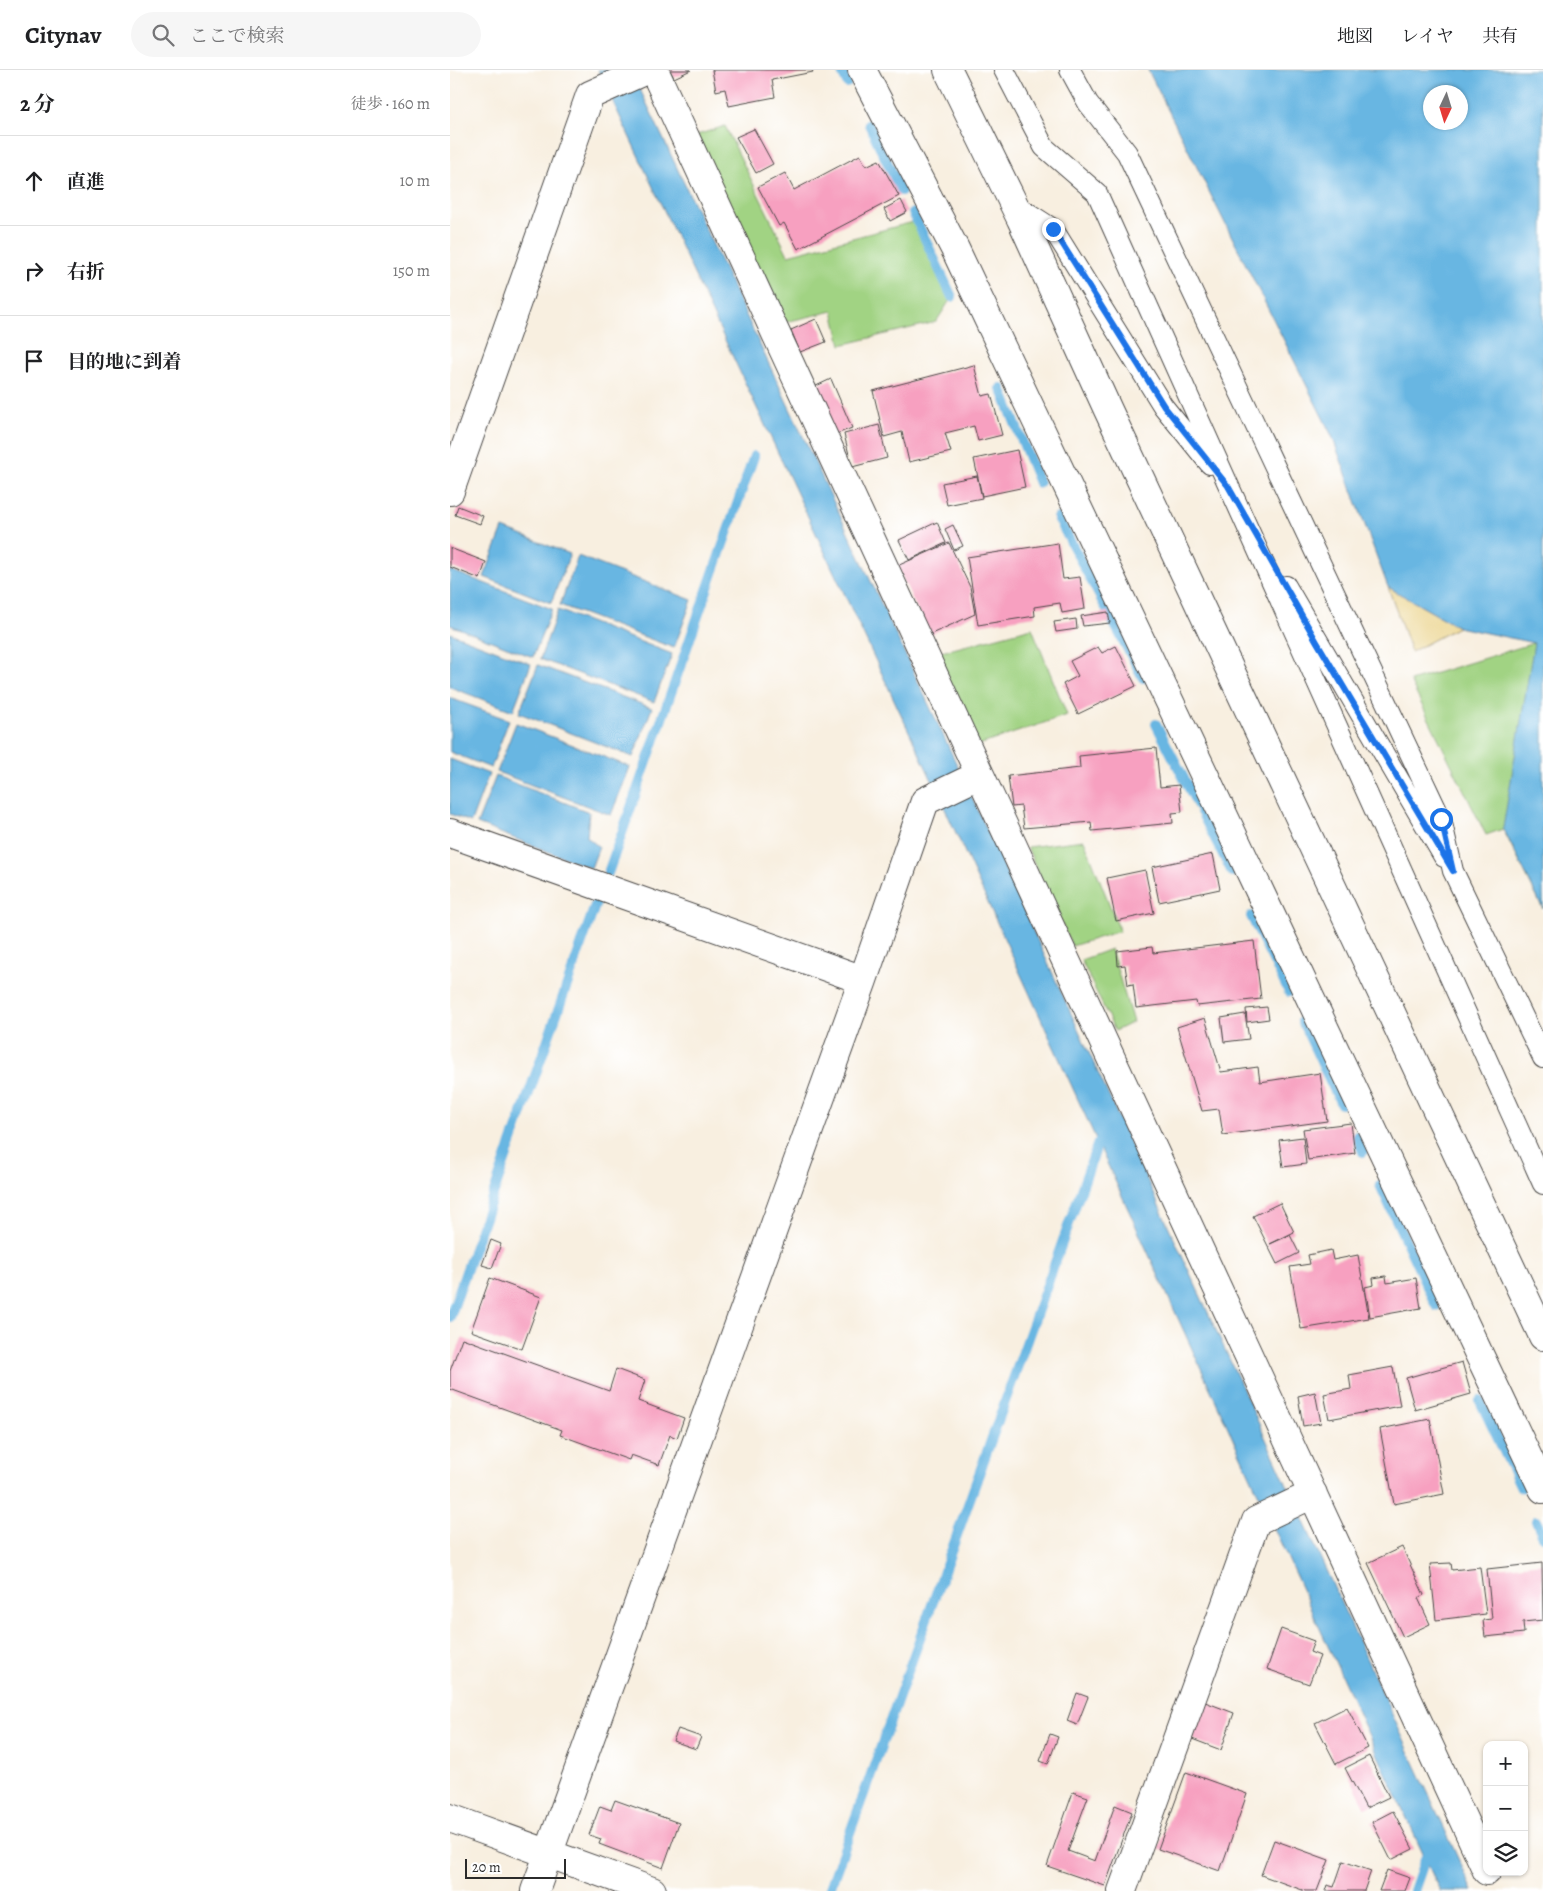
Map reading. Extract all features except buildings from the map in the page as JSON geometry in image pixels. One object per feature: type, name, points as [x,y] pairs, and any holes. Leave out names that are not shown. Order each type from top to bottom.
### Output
[{"type":"street","points":[[450,491],[590,95],[648,70],[974,778],[1308,1496],[1483,1864]]},
{"type":"street","points":[[862,70],[955,249],[1543,1490]]},
{"type":"street","points":[[948,70],[1014,204],[1229,669],[1543,1336]]},
{"type":"street","points":[[535,1891],[863,980],[925,801],[974,778]]},
{"type":"street","points":[[450,833],[863,980]]},
{"type":"street","points":[[1122,1891],[1256,1520],[1308,1496]]},
{"type":"street","points":[[450,1818],[652,1891]]},
{"type":"street","points":[[1489,1876],[1496,1891]]},
{"type":"lane","points":[[1004,70],[1044,147],[1096,193],[1543,1184]]},
{"type":"lane","points":[[1070,70],[1088,103],[1127,153],[1441,819],[1453,871]]},
{"type":"lane","points":[[1014,204],[1053,229],[1164,406],[1228,486],[1317,642],[1453,871],[1543,1058]]},
{"type":"green space","points":[[725,126],[788,255],[917,221],[952,297],[936,322],[841,345],[833,311],[781,323],[697,135]]},
{"type":"green space","points":[[1032,628],[1067,715],[979,745],[934,654]]},
{"type":"green space","points":[[1534,643],[1543,909],[1503,829],[1486,835],[1410,681]]},
{"type":"green space","points":[[1084,840],[1120,931],[1072,946],[1027,847]]},
{"type":"green space","points":[[1111,949],[1133,1022],[1115,1031],[1081,960]]},
{"type":"sand","points":[[1388,587],[1458,627],[1411,652]]},
{"type":"water","points":[[598,70],[630,70],[639,87],[959,769],[1473,1891],[1440,1891],[929,774]]},
{"type":"water","points":[[1148,70],[1543,70],[1543,909],[1503,828],[1534,643],[1458,627],[1388,587],[1332,436]]},
{"type":"water","points":[[503,528],[570,554],[551,603],[484,577]]},
{"type":"water","points":[[578,556],[692,600],[674,648],[560,605]]},
{"type":"water","points":[[450,570],[552,609],[533,657],[450,625]]},
{"type":"water","points":[[558,610],[672,654],[654,702],[540,659]]},
{"type":"water","points":[[450,633],[531,664],[513,711],[450,687]]},
{"type":"water","points":[[538,665],[652,708],[633,757],[519,713]]},
{"type":"water","points":[[450,698],[509,720],[491,768],[450,752]]},
{"type":"water","points":[[516,723],[630,767],[611,815],[497,772]]},
{"type":"water","points":[[450,759],[489,774],[471,822],[450,814]]},
{"type":"water","points":[[496,776],[589,812],[587,837],[599,847],[591,868],[477,824]]},
{"type":"waterway","points":[[841,70],[847,83]]},
{"type":"waterway","points":[[869,124],[901,191]]},
{"type":"waterway","points":[[913,213],[952,297]]},
{"type":"waterway","points":[[1001,388],[1039,483]]},
{"type":"waterway","points":[[608,873],[754,456]]},
{"type":"waterway","points":[[1058,518],[1143,678]]},
{"type":"waterway","points":[[1156,724],[1232,872]]},
{"type":"waterway","points":[[450,1317],[597,900]]},
{"type":"waterway","points":[[1251,916],[1289,992]]},
{"type":"waterway","points":[[1302,1021],[1341,1104]]},
{"type":"waterway","points":[[1357,1136],[1363,1152]]},
{"type":"waterway","points":[[829,1891],[1098,1143]]},
{"type":"waterway","points":[[1380,1185],[1436,1306]]},
{"type":"waterway","points":[[1480,1401],[1521,1487]]},
{"type":"waterway","points":[[1536,1521],[1543,1536]]},
{"type":"waterway","points":[[1414,1891],[1425,1859]]},
{"type":"route","points":[[1053,229],[1164,406],[1228,486],[1317,642],[1453,871],[1441,819]]}]
